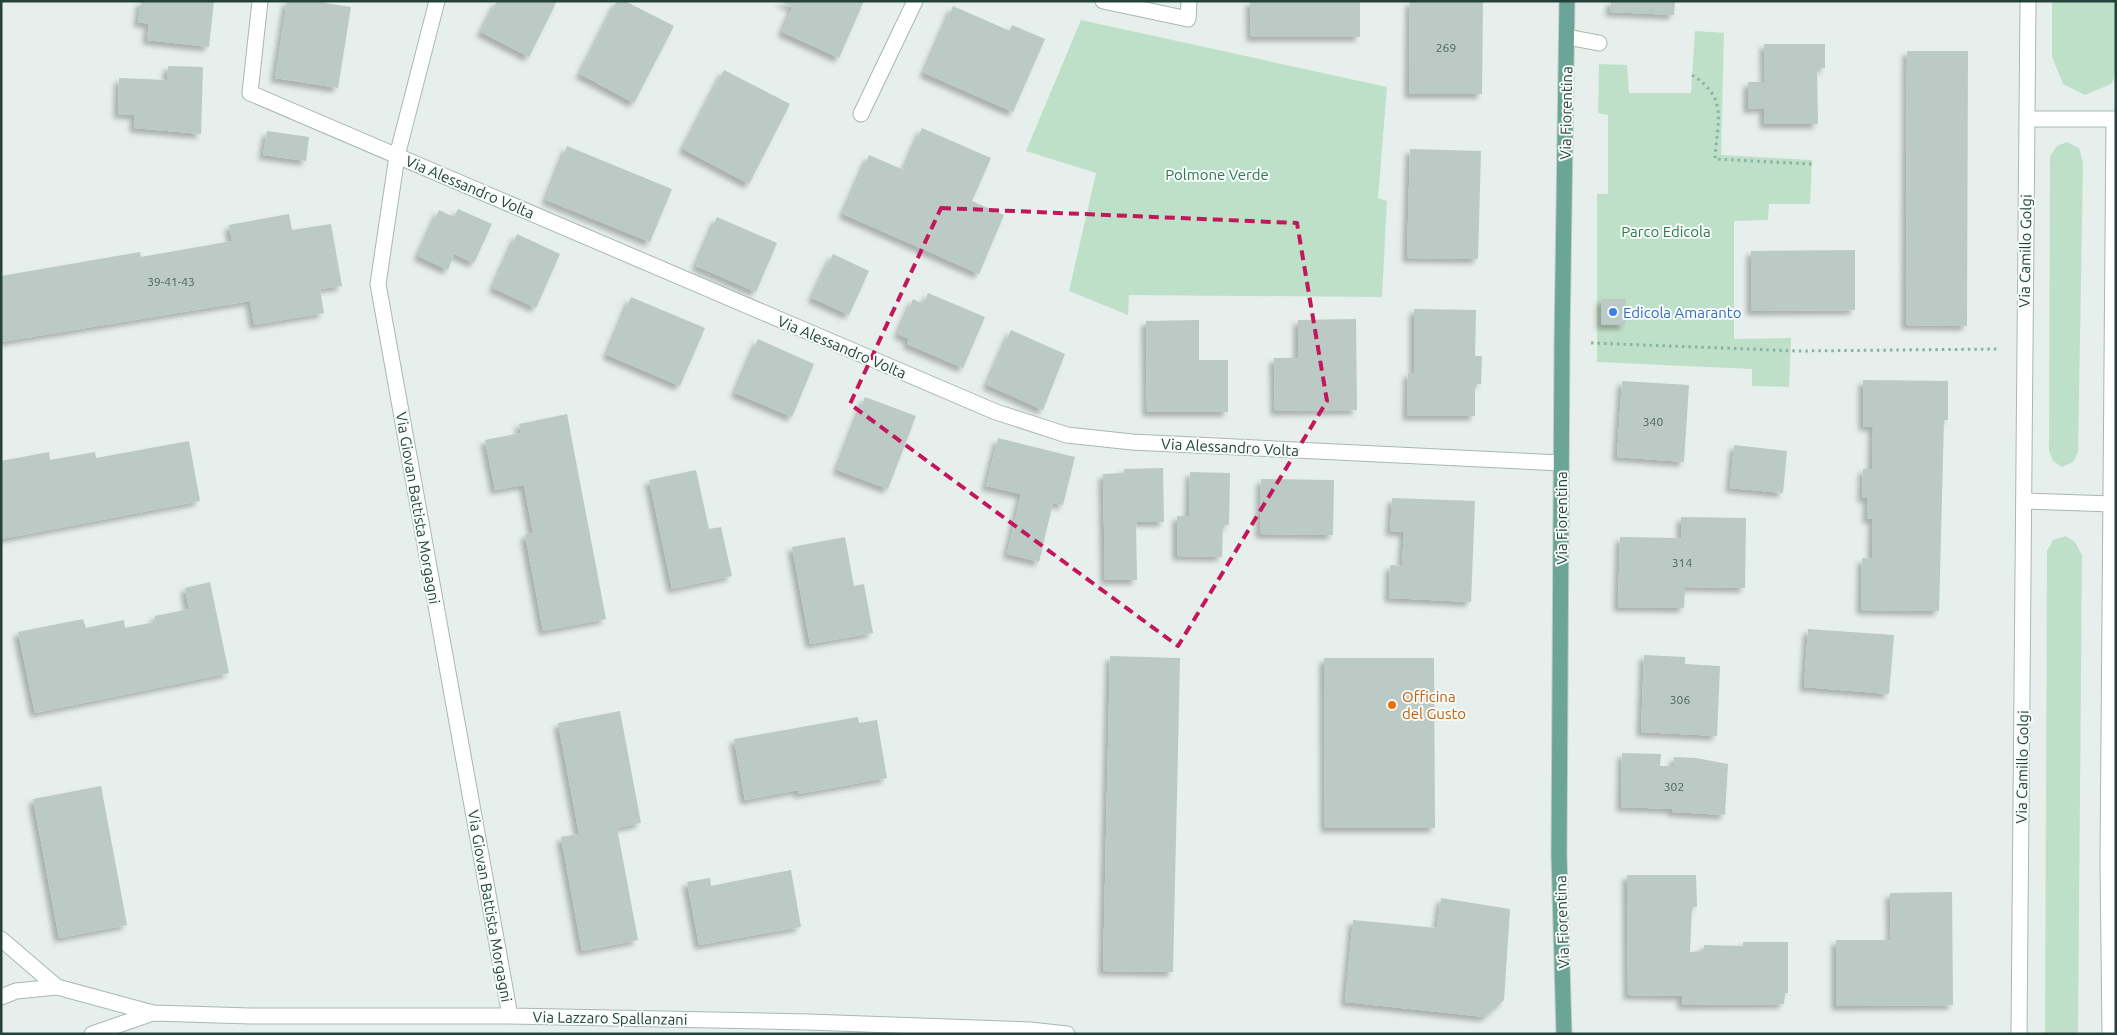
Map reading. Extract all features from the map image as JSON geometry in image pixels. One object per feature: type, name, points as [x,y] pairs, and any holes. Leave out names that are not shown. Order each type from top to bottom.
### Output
[{"type":"main road","name":"Via Fiorentina","points":[[1564,1034],[1559,855],[1561,463],[1567,1]]},
{"type":"street","name":"Via Alessandro Volta","points":[[260,1],[250,94],[996,412],[1067,435],[1132,442],[1561,463]]},
{"type":"street","name":"Via Giovan Battista Morgagni","points":[[437,1],[397,156],[378,284],[510,1016]]},
{"type":"street","points":[[861,114],[915,1]]},
{"type":"street","points":[[1103,1],[1188,19],[1189,1]]},
{"type":"street","name":"Via Camillo Golgi","points":[[2019,1034],[2028,1]]},
{"type":"street","points":[[1567,37],[1599,42]]},
{"type":"street","points":[[2028,119],[2115,119],[2108,862],[2110,1034]]},
{"type":"street","points":[[2024,501],[2112,504]]},
{"type":"street","name":"Via Lazzaro Spallanzani","points":[[1,939],[57,987]]},
{"type":"street","name":"Via Lazzaro Spallanzani","points":[[1,997],[16,990],[57,987],[153,1013],[250,1016],[510,1016],[809,1022],[1067,1034]]},
{"type":"street","name":"Via Lazzaro Spallanzani","points":[[92,1034],[153,1013]]},
{"type":"path","points":[[1692,74],[1707,84],[1718,101],[1715,159],[1812,164]]},
{"type":"path","points":[[1591,343],[1798,351],[2001,348]]},
{"type":"highlighted area","points":[[941,208],[1297,223],[1327,401],[1178,646],[850,404]]},
{"type":"green space","points":[[2052,1],[2116,1],[2116,75],[2111,84],[2085,95],[2063,84],[2052,57]]},
{"type":"green space","name":"Polmone Verde","points":[[1081,20],[1387,87],[1378,198],[1387,201],[1382,297],[1129,295],[1128,315],[1069,291],[1096,173],[1026,151]]},
{"type":"green space","name":"Parco Edicola","points":[[1695,31],[1724,33],[1721,155],[1812,160],[1810,204],[1769,204],[1768,220],[1734,221],[1734,339],[1791,338],[1789,387],[1752,386],[1752,369],[1597,362],[1597,194],[1608,194],[1608,115],[1598,113],[1599,64],[1627,65],[1629,93],[1691,93]]},
{"type":"green space","points":[[2067,142],[2079,148],[2083,163],[2078,452],[2073,462],[2062,467],[2053,461],[2049,451],[2050,156],[2057,146]]},
{"type":"green space","points":[[2066,536],[2075,542],[2082,555],[2078,1031],[2077,1034],[2045,1034],[2047,551],[2053,540]]},
{"type":"building","points":[[141,1],[214,1],[209,47],[147,40],[149,24],[138,22]]},
{"type":"building","points":[[287,1],[326,1],[325,3],[351,7],[338,88],[275,78]]},
{"type":"building","points":[[497,1],[557,1],[529,57],[481,32]]},
{"type":"building","points":[[617,1],[625,1],[674,26],[634,103],[580,74]]},
{"type":"building","points":[[779,1],[864,1],[839,58],[782,32],[793,7]]},
{"type":"building","points":[[1250,1],[1360,1],[1360,37],[1251,37]]},
{"type":"building","points":[[1410,1],[1483,1],[1482,94],[1409,94]]},
{"type":"building","points":[[1611,1],[1675,1],[1674,15],[1610,12]]},
{"type":"building","points":[[953,6],[1010,31],[1012,25],[1045,39],[1013,112],[924,73]]},
{"type":"building","points":[[1764,44],[1825,44],[1825,68],[1817,68],[1818,124],[1764,124],[1764,108],[1748,109],[1748,82],[1765,82]]},
{"type":"building","points":[[1907,51],[1968,51],[1967,326],[1906,325]]},
{"type":"building","points":[[168,66],[203,67],[201,134],[134,128],[135,115],[118,114],[119,78],[167,80]]},
{"type":"building","points":[[724,70],[790,104],[749,184],[683,149]]},
{"type":"building","points":[[922,128],[991,158],[972,201],[1004,215],[979,274],[843,214],[869,155],[904,170]]},
{"type":"building","points":[[267,131],[309,137],[306,161],[263,155]]},
{"type":"building","points":[[567,146],[672,189],[650,242],[546,200]]},
{"type":"building","points":[[1410,149],[1481,151],[1478,259],[1407,258]]},
{"type":"building","points":[[458,209],[492,224],[474,263],[454,254],[448,270],[418,256],[439,210],[454,217]]},
{"type":"building","points":[[289,214],[292,230],[331,224],[342,286],[320,289],[324,313],[254,325],[250,301],[1,342],[1,276],[140,252],[141,257],[232,241],[229,225]]},
{"type":"building","points":[[717,217],[777,243],[756,292],[696,266]]},
{"type":"building","points":[[517,234],[560,254],[536,308],[493,288]]},
{"type":"building","points":[[1855,250],[1855,310],[1751,311],[1751,251]]},
{"type":"building","points":[[833,254],[869,271],[849,315],[812,298]]},
{"type":"building","points":[[928,293],[985,317],[963,368],[907,344],[909,339],[898,334],[913,299],[923,304]]},
{"type":"building","points":[[631,297],[705,328],[680,386],[607,355]]},
{"type":"building","name":"Edicola Amaranto","points":[[1601,299],[1626,299],[1625,325],[1601,325]]},
{"type":"building","points":[[1414,309],[1476,310],[1475,356],[1482,356],[1481,384],[1475,384],[1475,416],[1407,416],[1408,373],[1414,373]]},
{"type":"building","points":[[1356,319],[1357,410],[1275,411],[1274,358],[1298,358],[1298,320]]},
{"type":"building","points":[[1199,320],[1199,360],[1228,360],[1228,412],[1147,412],[1146,321]]},
{"type":"building","points":[[1011,330],[1065,354],[1043,410],[987,385]]},
{"type":"building","points":[[758,339],[814,364],[792,417],[735,393]]},
{"type":"building","points":[[1863,380],[1948,381],[1948,420],[1944,420],[1939,611],[1861,610],[1862,558],[1872,559],[1873,519],[1867,519],[1868,498],[1862,498],[1863,469],[1872,469],[1873,427],[1863,426]]},
{"type":"building","points":[[1622,381],[1689,385],[1684,462],[1617,457]]},
{"type":"building","points":[[865,397],[916,416],[888,489],[837,470]]},
{"type":"building","points":[[567,414],[606,619],[543,631],[525,534],[533,533],[524,485],[495,490],[485,440],[521,433],[519,424]]},
{"type":"building","points":[[998,438],[1075,457],[1063,505],[1053,503],[1039,562],[1007,554],[1021,494],[986,486]]},
{"type":"building","points":[[189,441],[200,501],[2,539],[1,461],[49,452],[50,460],[95,452],[96,458]]},
{"type":"building","points":[[1734,445],[1787,451],[1783,493],[1730,488]]},
{"type":"building","points":[[1163,468],[1164,522],[1136,522],[1137,580],[1105,580],[1103,474],[1124,473],[1124,469]]},
{"type":"building","points":[[696,470],[709,529],[721,527],[732,576],[672,589],[649,480]]},
{"type":"building","points":[[1190,472],[1230,473],[1229,525],[1223,525],[1222,557],[1177,556],[1177,516],[1189,516]]},
{"type":"building","points":[[1261,479],[1334,480],[1333,535],[1260,534]]},
{"type":"building","points":[[1392,498],[1475,501],[1471,602],[1389,598],[1390,565],[1402,566],[1404,532],[1390,531]]},
{"type":"building","points":[[1681,517],[1746,518],[1745,588],[1685,587],[1684,608],[1618,607],[1620,537],[1681,538]]},
{"type":"building","points":[[845,537],[854,586],[864,584],[873,633],[810,644],[792,547]]},
{"type":"building","points":[[210,582],[229,673],[35,713],[18,632],[83,619],[86,628],[124,620],[125,628],[155,622],[155,616],[189,609],[185,588]]},
{"type":"building","points":[[1808,629],[1894,635],[1889,694],[1804,687]]},
{"type":"building","points":[[1644,655],[1685,657],[1685,664],[1720,666],[1717,736],[1641,732]]},
{"type":"building","points":[[1110,656],[1180,658],[1173,972],[1103,971]]},
{"type":"building","points":[[1324,658],[1434,658],[1435,828],[1325,828]]},
{"type":"building","points":[[620,711],[641,823],[617,828],[638,940],[582,951],[561,837],[579,834],[558,723]]},
{"type":"building","points":[[858,717],[859,723],[877,720],[887,778],[798,794],[798,790],[745,800],[734,739]]},
{"type":"building","points":[[1622,753],[1661,754],[1660,766],[1674,766],[1674,757],[1696,758],[1728,764],[1725,815],[1672,812],[1673,809],[1621,807]]},
{"type":"building","points":[[101,786],[127,925],[59,938],[33,799]]},
{"type":"building","points":[[791,870],[801,927],[699,945],[687,882],[710,878],[711,886]]},
{"type":"building","points":[[1627,875],[1696,875],[1697,907],[1692,907],[1690,952],[1703,951],[1704,945],[1743,946],[1743,942],[1788,942],[1788,993],[1785,993],[1784,1004],[1682,1005],[1682,996],[1628,995]]},
{"type":"building","points":[[1952,892],[1953,1005],[1836,1006],[1836,940],[1891,940],[1890,893]]},
{"type":"building","points":[[1441,898],[1510,909],[1504,1000],[1485,1017],[1345,1002],[1353,920],[1437,928]]},
{"type":"place","name":"Edicola Amaranto","points":[[1613,312]]},
{"type":"place","name":"Officina del Gusto","points":[[1392,705]]}]
